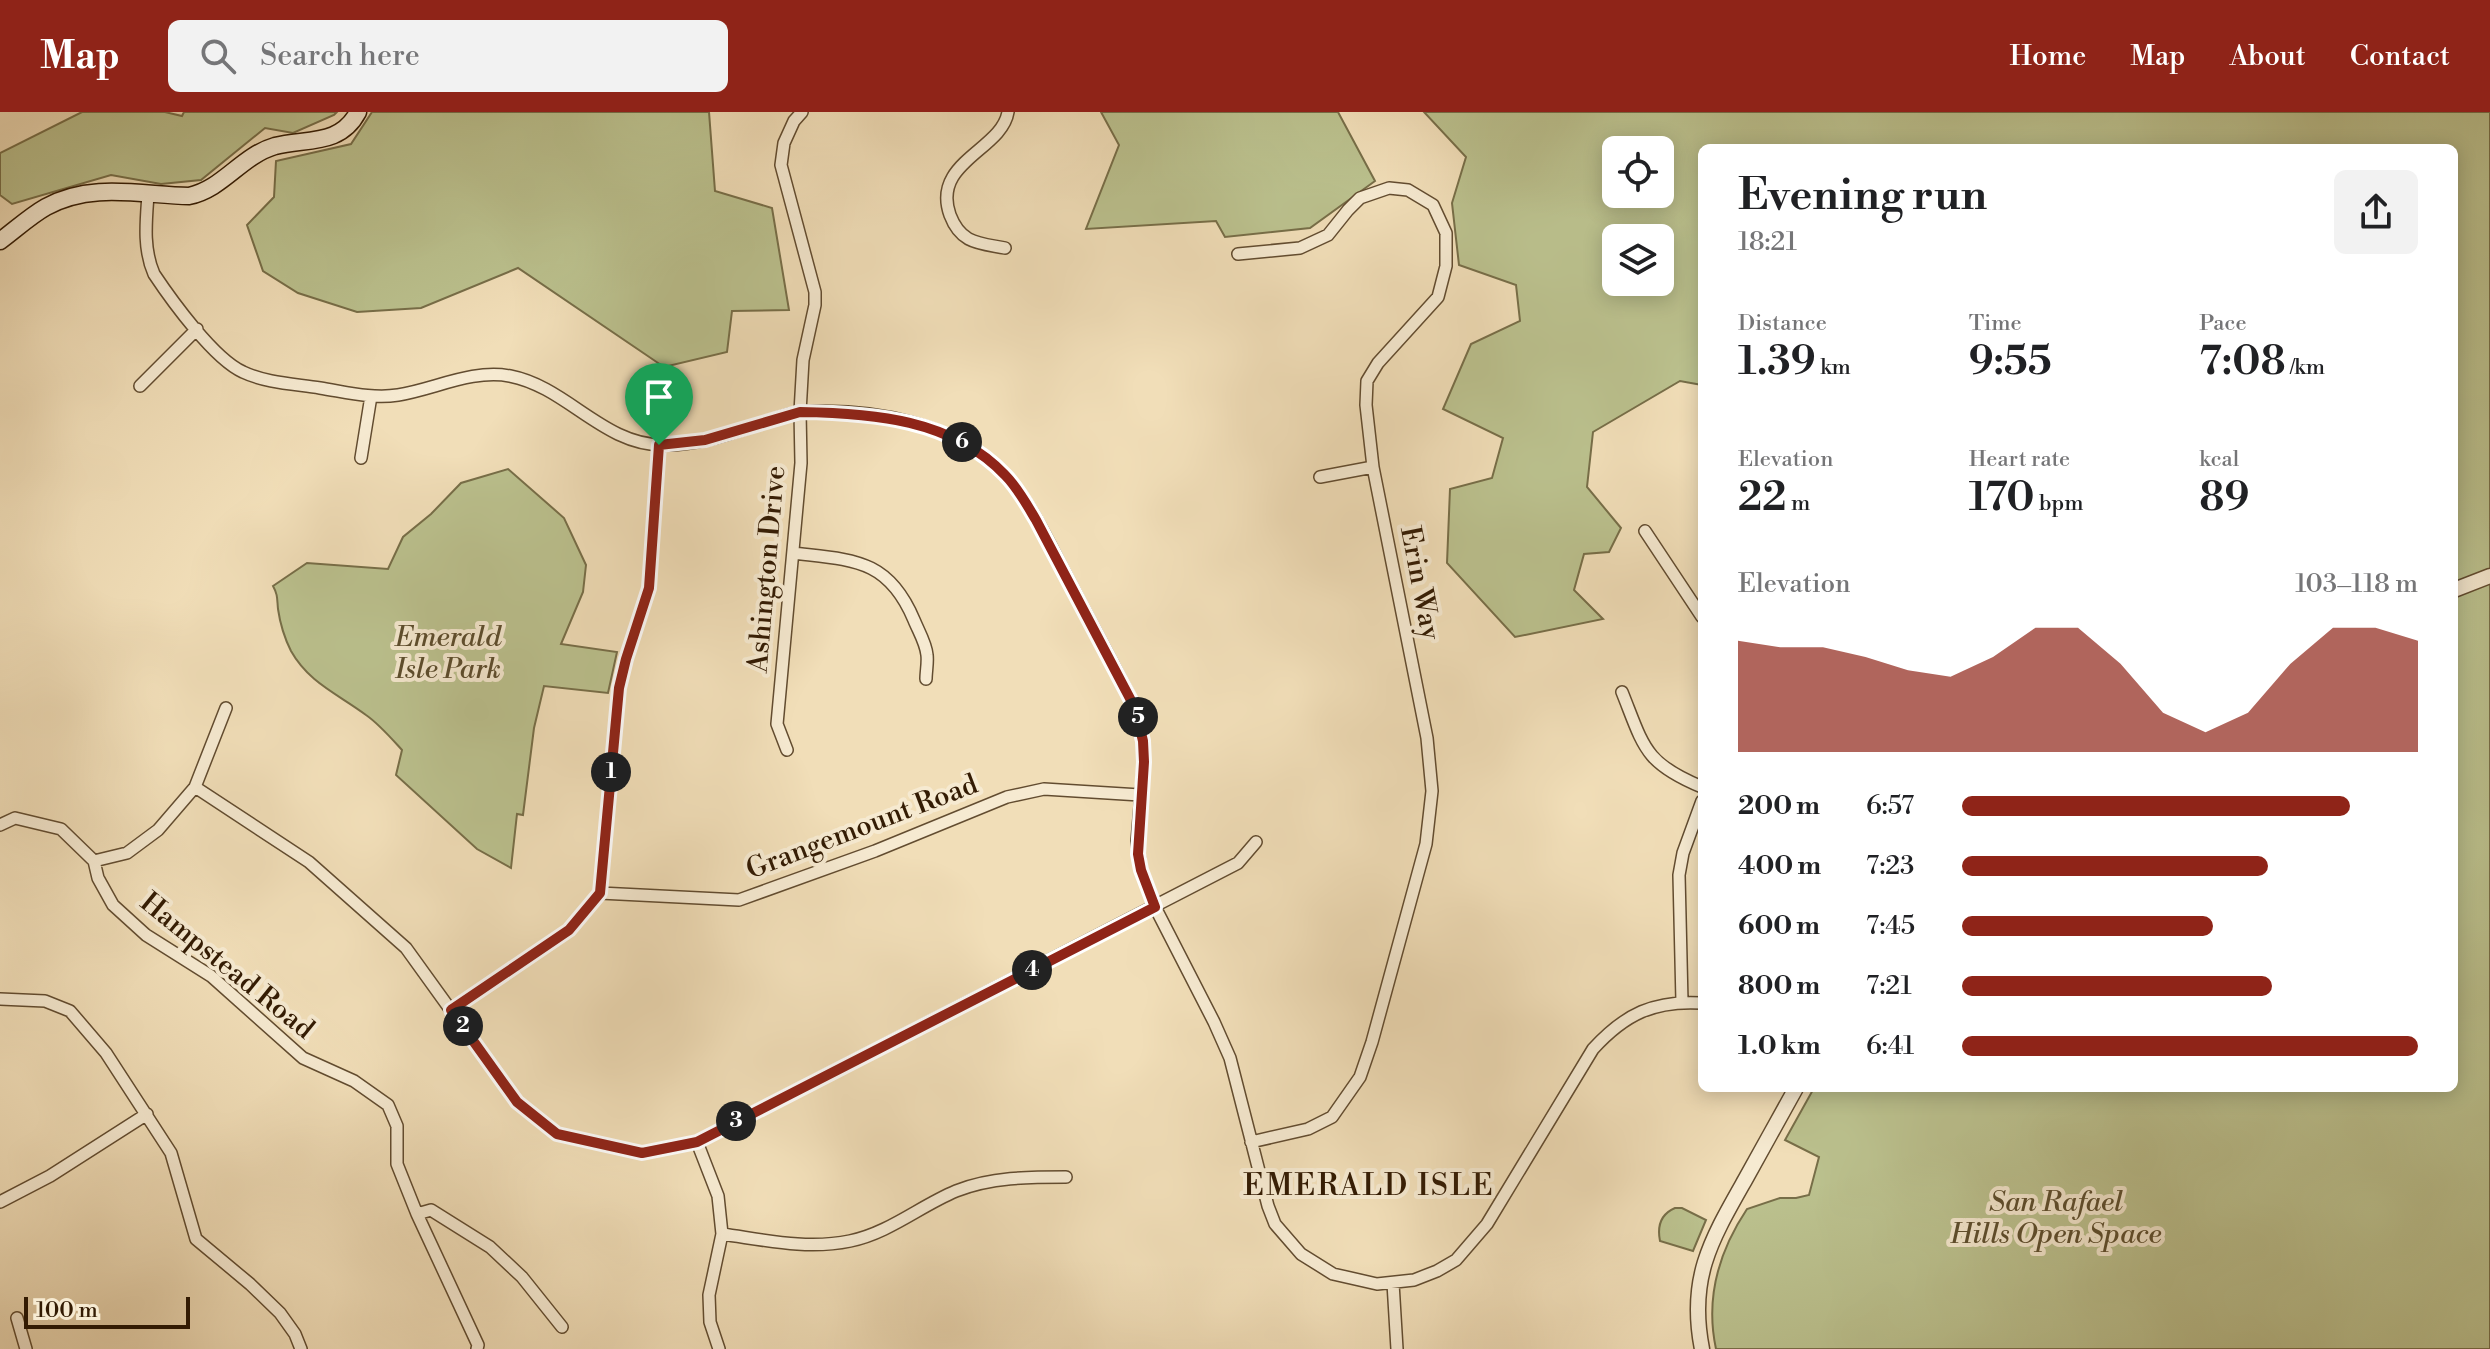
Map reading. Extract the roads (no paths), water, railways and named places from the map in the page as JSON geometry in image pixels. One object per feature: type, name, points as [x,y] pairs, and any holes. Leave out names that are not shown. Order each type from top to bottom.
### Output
[{"type":"main road","points":[[0,241],[44,208],[94,191],[189,196],[202,193],[210,190],[246,159],[261,152],[276,146],[334,136],[358,112]]},
{"type":"street","name":"Ashington Drive","points":[[787,750],[777,724],[801,463],[803,360],[815,292],[781,165],[784,143],[802,112]]},
{"type":"street","points":[[1005,248],[970,241],[955,229],[947,205],[951,184],[959,168],[992,137],[1008,112]]},
{"type":"street","name":"Erin Way","points":[[1238,254],[1300,248],[1328,235],[1360,198],[1389,188],[1408,190],[1433,205],[1446,233],[1446,266],[1438,297],[1378,363],[1367,381],[1366,405],[1373,467],[1427,738],[1432,791],[1426,844],[1360,1077],[1332,1117],[1308,1129],[1251,1142]]},
{"type":"street","points":[[148,195],[148,261],[161,284],[197,329],[222,358],[242,372],[268,380],[371,396],[395,395],[475,376],[510,376],[534,382],[556,393],[606,429],[629,439],[659,445],[705,440],[800,412],[839,412],[930,428],[989,459],[1007,476],[1036,520],[1135,708],[1143,741],[1144,762],[1138,854],[1141,870],[1155,907],[1230,1058],[1262,1189],[1275,1224],[1301,1254],[1333,1274],[1377,1284],[1393,1283],[1414,1280],[1456,1260],[1487,1224],[1593,1049],[1608,1033],[1641,1011],[1664,1004],[1698,1003]]},
{"type":"street","points":[[140,386],[197,329]]},
{"type":"street","points":[[361,458],[371,396]]},
{"type":"street","points":[[451,1010],[569,930],[600,893],[619,688],[649,588],[659,445]]},
{"type":"street","points":[[1320,477],[1373,467]]},
{"type":"street","points":[[1645,531],[1698,611]]},
{"type":"street","points":[[793,553],[850,560],[871,567],[889,580],[905,599],[927,654],[926,679]]},
{"type":"street","points":[[2458,588],[2490,576]]},
{"type":"street","points":[[1622,692],[1645,749],[1673,775],[1698,785]]},
{"type":"street","points":[[94,861],[127,853],[158,830],[195,787],[226,708]]},
{"type":"street","points":[[195,787],[309,862],[406,948],[517,1102],[557,1134],[642,1153],[697,1142],[1238,863],[1256,842]]},
{"type":"street","name":"Grangemount Road","points":[[600,893],[739,900],[875,851],[1007,797],[1044,789],[1140,795]]},
{"type":"street","points":[[1682,1002],[1679,875],[1683,853],[1698,812]]},
{"type":"street","name":"Hampstead Road","points":[[0,825],[15,818],[61,829],[94,861],[98,878],[113,905],[146,935],[211,976],[303,1058],[354,1081],[388,1105],[397,1126],[397,1164],[478,1345],[477,1349]]},
{"type":"street","points":[[0,999],[45,1001],[70,1011],[106,1053],[171,1153],[196,1239],[280,1313],[301,1349]]},
{"type":"street","points":[[1702,1349],[1698,1297],[1700,1276],[1710,1242],[1794,1092]]},
{"type":"street","points":[[0,1202],[50,1176],[147,1114]]},
{"type":"street","points":[[697,1142],[718,1196],[722,1234],[709,1295],[710,1322],[719,1349]]},
{"type":"street","points":[[722,1234],[796,1245],[832,1244],[877,1234],[958,1191],[989,1181],[1066,1177]]},
{"type":"street","points":[[417,1214],[431,1210],[490,1247],[522,1277],[562,1327]]},
{"type":"street","points":[[1393,1283],[1397,1349]]},
{"type":"street","points":[[17,1318],[26,1349]]},
{"type":"district","name":"EMERALD ISLE","points":[[1369,1186]]},
{"type":"park label","name":"Emerald Isle Park","points":[[448,653]]},
{"type":"park label","name":"San Rafael Hills Open Space","points":[[2056,1218]]}]
